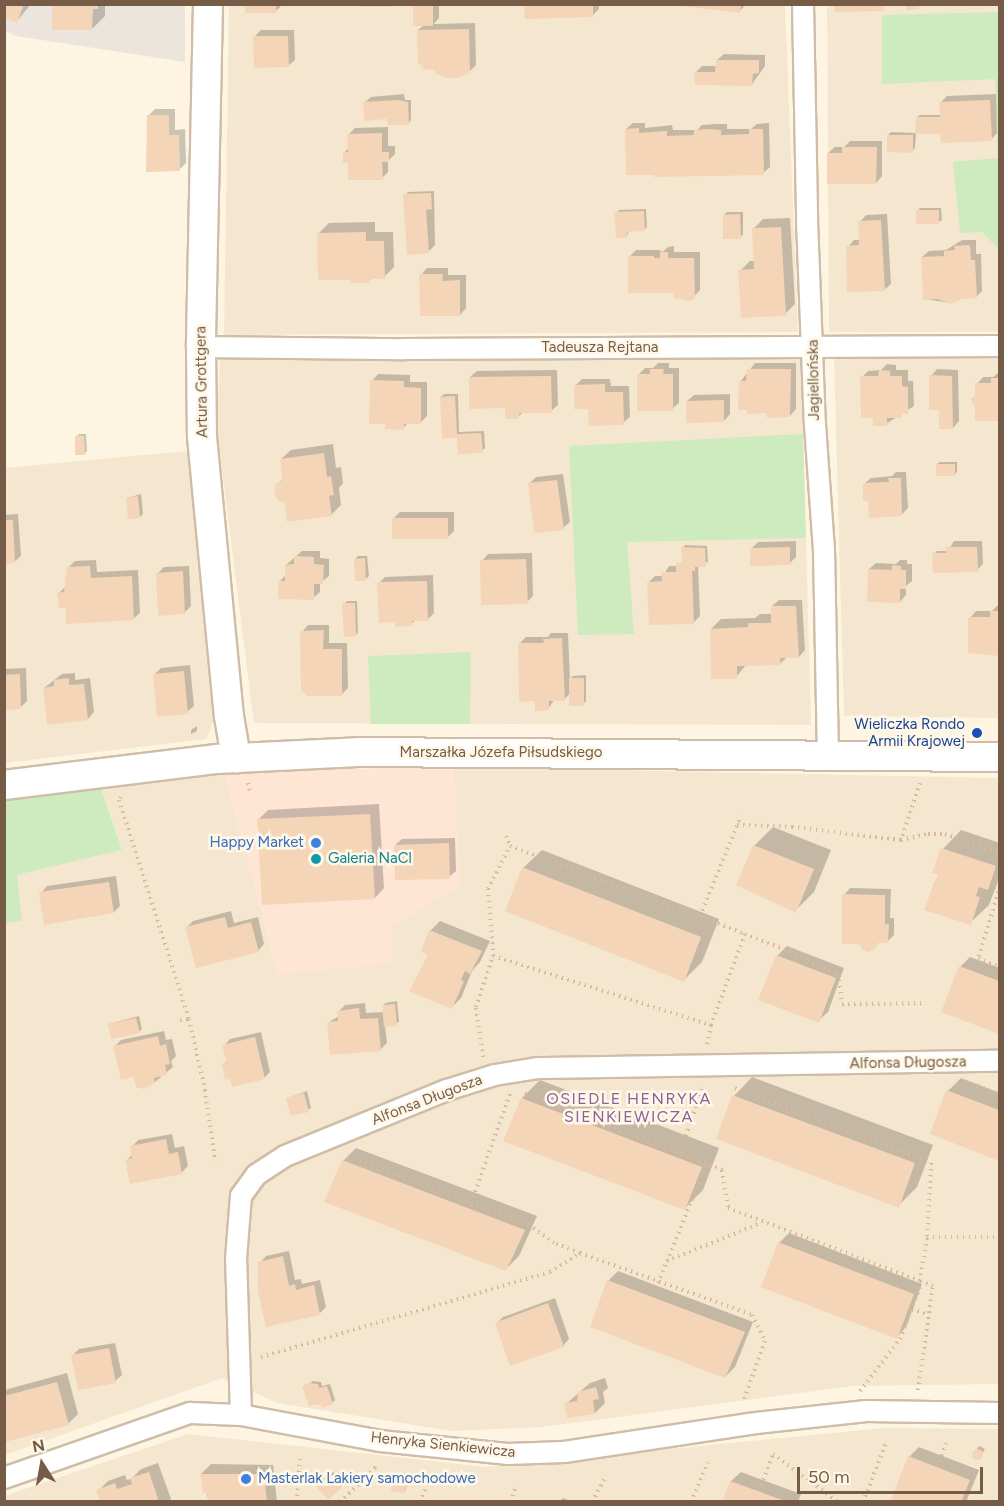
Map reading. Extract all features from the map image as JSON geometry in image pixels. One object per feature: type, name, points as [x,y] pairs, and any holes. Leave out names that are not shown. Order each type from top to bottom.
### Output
[{"type":"main road","name":"Artura Grottgera","points":[[208,4],[201,347],[202,437],[228,703],[236,758]]},
{"type":"main road","name":"Marszałka Józefa Piłsudskiego","points":[[4,785],[122,769],[236,758],[368,752],[999,757]]},
{"type":"street","name":"Jagiellońska","points":[[803,4],[807,220],[814,347],[815,425],[824,550],[828,755]]},
{"type":"street","name":"Tadeusza Rejtana","points":[[201,347],[319,349],[999,346]]},
{"type":"street","name":"Alfonsa Długosza","points":[[241,1415],[236,1259],[241,1196],[256,1175],[285,1156],[447,1090],[500,1080],[538,1068],[704,1072],[999,1061]]},
{"type":"street","name":"Henryka Sienkiewicza","points":[[4,1478],[190,1413],[241,1415],[380,1441],[507,1454],[564,1452],[756,1423],[859,1412],[999,1413]]},
{"type":"path","points":[[901,840],[923,774]]},
{"type":"path","points":[[122,794],[119,800],[189,1019],[205,1090],[215,1161]]},
{"type":"path","points":[[700,916],[741,816]]},
{"type":"path","points":[[737,825],[792,827],[901,840],[945,834],[999,853]]},
{"type":"path","points":[[506,836],[510,846],[809,958],[807,962],[840,974],[842,1004],[922,1003]]},
{"type":"path","points":[[471,1203],[510,1100],[500,1080],[476,1007],[493,956],[488,889],[510,846]]},
{"type":"path","points":[[999,886],[978,959],[999,967]]},
{"type":"path","points":[[680,1153],[704,1072],[711,1025],[745,934]]},
{"type":"path","points":[[493,956],[711,1025]]},
{"type":"path","points":[[180,1020],[189,1019]]},
{"type":"path","points":[[704,1072],[749,1095],[931,1163],[927,1238],[920,1281]]},
{"type":"path","points":[[500,1080],[722,1170],[728,1208],[933,1286],[917,1391]]},
{"type":"path","points":[[326,1139],[331,1150],[529,1225],[554,1242],[580,1253],[744,1310],[752,1315],[760,1326],[765,1341],[741,1406]]},
{"type":"path","points":[[658,1282],[707,1163]]},
{"type":"path","points":[[667,1261],[761,1222]]},
{"type":"path","points":[[927,1238],[999,1237]]},
{"type":"path","points":[[240,1372],[550,1272],[580,1253]]},
{"type":"path","points":[[859,1412],[860,1388],[900,1339],[920,1287]]},
{"type":"path","points":[[912,1310],[929,1315]]},
{"type":"path","points":[[340,1502],[375,1468],[380,1441]]},
{"type":"path","points":[[863,1502],[886,1443]]},
{"type":"path","points":[[938,1467],[946,1443]]},
{"type":"path","points":[[759,1491],[773,1454],[838,1502]]},
{"type":"path","points":[[297,1502],[300,1455]]},
{"type":"path","points":[[691,1502],[708,1462]]},
{"type":"path","points":[[420,1502],[431,1475]]},
{"type":"path","points":[[592,1502],[606,1476]]},
{"type":"path","points":[[511,1502],[516,1485]]},
{"type":"shaded area","points":[[4,5],[185,5],[185,62],[16,36],[5,31]]},
{"type":"shaded area","points":[[229,5],[785,5],[798,332],[224,335]]},
{"type":"shaded area","points":[[827,5],[999,5],[999,332],[829,332]]},
{"type":"shaded area","points":[[999,355],[999,718],[844,716],[834,358]]},
{"type":"shaded area","points":[[220,358],[801,359],[811,725],[254,723],[217,430]]},
{"type":"shaded area","points":[[187,451],[215,718],[206,739],[5,763],[4,468]]},
{"type":"shaded area","points":[[453,767],[999,778],[999,1384],[853,1386],[542,1427],[452,1431],[277,1403],[222,1378],[5,1455],[4,923],[22,921],[16,875],[122,850],[100,785],[224,771],[278,974],[392,925],[460,885]]},
{"type":"shaded area","points":[[453,767],[461,885],[392,925],[392,963],[278,975],[224,771]]},
{"type":"shaded area","points":[[883,1428],[999,1429],[999,1501],[5,1502],[4,1496],[188,1434],[486,1467]]},
{"type":"green space","points":[[1000,12],[999,250],[982,232],[960,233],[953,162],[998,158],[995,79],[882,84],[882,15]]},
{"type":"green space","points":[[803,434],[806,538],[627,542],[634,634],[578,635],[569,446]]},
{"type":"green space","points":[[471,652],[470,724],[371,724],[368,656]]},
{"type":"green space","points":[[100,785],[122,850],[17,875],[22,921],[5,923],[4,799]]},
{"type":"building","points":[[4,4],[24,4],[17,23],[4,17]]},
{"type":"building","points":[[52,4],[98,4],[98,9],[93,9],[92,30],[52,30]]},
{"type":"building","points":[[245,4],[276,4],[276,13],[245,13]]},
{"type":"building","points":[[361,4],[390,4],[390,7],[361,7]]},
{"type":"building","points":[[413,4],[433,4],[433,26],[413,26]]},
{"type":"building","points":[[524,4],[593,4],[593,17],[525,19]]},
{"type":"building","points":[[665,4],[741,4],[740,13]]},
{"type":"building","points":[[834,4],[883,4],[884,11],[835,12]]},
{"type":"building","points":[[905,4],[919,4],[919,9],[906,10]]},
{"type":"building","points":[[469,29],[470,73],[458,78],[447,78],[435,73],[435,70],[423,69],[422,65],[418,64],[417,30]]},
{"type":"building","points":[[253,36],[288,36],[289,67],[254,68]]},
{"type":"building","points":[[716,60],[759,60],[759,73],[753,74],[752,86],[695,85],[694,72],[715,72]]},
{"type":"building","points":[[399,100],[408,102],[409,125],[388,125],[387,119],[364,121],[363,102]]},
{"type":"building","points":[[990,100],[992,141],[941,143],[940,134],[915,134],[916,117],[940,117],[939,102]]},
{"type":"building","points":[[147,115],[169,115],[169,135],[179,135],[180,171],[146,172]]},
{"type":"building","points":[[639,128],[639,133],[667,131],[667,136],[694,135],[694,130],[721,130],[721,135],[749,134],[749,129],[763,129],[764,175],[654,177],[654,175],[626,175],[625,129]]},
{"type":"building","points":[[382,133],[382,152],[389,152],[389,162],[382,162],[383,180],[348,180],[348,163],[343,163],[343,152],[348,152],[347,134]]},
{"type":"building","points":[[887,135],[913,135],[913,153],[887,152]]},
{"type":"building","points":[[842,147],[877,147],[876,184],[827,184],[827,153],[842,153]]},
{"type":"building","points":[[431,193],[432,209],[426,210],[429,253],[407,255],[403,194]]},
{"type":"building","points":[[916,210],[939,210],[939,224],[916,224]]},
{"type":"building","points":[[644,211],[645,231],[627,232],[627,238],[616,238],[614,212]]},
{"type":"building","points":[[740,214],[741,239],[723,239],[723,215]]},
{"type":"building","points":[[881,220],[885,291],[847,292],[846,246],[859,245],[858,221]]},
{"type":"building","points":[[781,227],[786,316],[741,318],[738,270],[754,269],[752,228]]},
{"type":"building","points":[[366,232],[366,241],[384,241],[385,279],[369,279],[369,283],[350,283],[350,280],[318,280],[317,233]]},
{"type":"building","points":[[970,245],[971,260],[975,260],[977,298],[962,299],[952,304],[937,299],[923,300],[921,257],[944,256],[944,251],[955,250],[954,246]]},
{"type":"building","points":[[660,252],[668,252],[668,258],[694,258],[695,298],[692,301],[674,298],[674,293],[628,293],[628,256],[660,258]]},
{"type":"building","points":[[419,274],[443,274],[442,281],[460,280],[460,316],[420,316]]},
{"type":"building","points":[[650,369],[664,369],[663,374],[673,374],[673,411],[637,411],[637,374],[650,374]]},
{"type":"building","points":[[747,369],[791,369],[790,417],[767,418],[767,413],[747,414],[747,410],[738,410],[739,381],[746,381]]},
{"type":"building","points":[[879,370],[890,371],[890,376],[902,376],[902,386],[908,387],[908,414],[902,414],[902,418],[887,418],[887,426],[873,426],[873,418],[861,418],[860,376],[878,376]]},
{"type":"building","points":[[929,375],[952,376],[953,429],[939,429],[939,410],[929,410]]},
{"type":"building","points":[[551,376],[552,413],[519,413],[519,419],[505,419],[505,408],[469,409],[469,377]]},
{"type":"building","points":[[991,378],[999,378],[999,421],[975,421],[975,408],[971,399],[975,396],[975,383],[991,383]]},
{"type":"building","points":[[370,380],[404,381],[404,387],[421,388],[421,424],[404,424],[404,430],[385,429],[385,424],[369,424]]},
{"type":"building","points":[[605,384],[605,392],[623,392],[624,425],[589,426],[588,409],[574,409],[574,385]]},
{"type":"building","points":[[455,396],[457,434],[481,433],[483,453],[458,454],[457,438],[442,439],[440,397]]},
{"type":"building","points":[[724,400],[724,422],[686,423],[686,401]]},
{"type":"building","points":[[75,436],[84,436],[85,455],[75,455]]},
{"type":"building","points":[[324,453],[327,477],[331,476],[334,495],[329,496],[332,516],[287,522],[285,502],[278,501],[274,494],[276,484],[283,480],[280,459]]},
{"type":"building","points":[[936,464],[955,464],[955,476],[936,476]]},
{"type":"building","points":[[888,478],[901,478],[902,516],[869,518],[868,501],[863,501],[863,483],[889,482]]},
{"type":"building","points":[[557,480],[564,530],[534,533],[528,483]]},
{"type":"building","points":[[138,496],[140,518],[128,519],[126,498]]},
{"type":"building","points":[[392,518],[448,518],[448,539],[392,539]]},
{"type":"building","points":[[4,520],[13,520],[15,563],[4,564]]},
{"type":"building","points":[[681,547],[705,548],[706,567],[695,567],[695,571],[692,571],[694,624],[649,625],[647,582],[662,581],[661,572],[676,572],[676,563],[682,563]]},
{"type":"building","points":[[790,547],[790,565],[750,566],[750,548]]},
{"type":"building","points":[[946,547],[977,547],[978,572],[933,573],[932,553],[946,553]]},
{"type":"building","points":[[294,556],[314,557],[314,564],[324,565],[323,584],[314,584],[314,600],[278,599],[278,581],[285,581],[285,565],[294,564]]},
{"type":"building","points":[[365,558],[366,581],[355,581],[354,559]]},
{"type":"building","points":[[526,559],[528,604],[481,605],[480,560]]},
{"type":"building","points":[[892,565],[901,566],[901,570],[906,570],[906,589],[900,589],[900,603],[867,602],[868,569],[892,570]]},
{"type":"building","points":[[90,566],[91,578],[132,576],[134,620],[66,624],[66,608],[59,608],[57,593],[64,592],[67,567]]},
{"type":"building","points":[[183,571],[185,614],[158,616],[156,573]]},
{"type":"building","points":[[427,581],[428,621],[412,621],[412,626],[395,627],[395,622],[379,623],[377,582]]},
{"type":"building","points":[[342,603],[355,603],[356,636],[344,637]]},
{"type":"building","points":[[771,606],[796,606],[799,658],[780,658],[781,665],[737,666],[737,679],[711,679],[710,629],[748,627],[748,623],[771,623]]},
{"type":"building","points":[[990,611],[999,611],[999,656],[968,653],[968,617],[990,617]]},
{"type":"building","points":[[324,630],[323,649],[342,649],[342,696],[307,696],[301,690],[300,631]]},
{"type":"building","points":[[562,638],[565,701],[549,701],[549,710],[535,711],[535,701],[519,702],[518,643],[544,643],[543,639]]},
{"type":"building","points":[[184,671],[188,714],[157,717],[153,674]]},
{"type":"building","points":[[20,674],[21,709],[4,710],[4,675]]},
{"type":"building","points":[[69,678],[69,685],[84,684],[88,720],[47,725],[43,688],[54,686],[54,680]]},
{"type":"building","points":[[569,678],[584,678],[584,706],[569,706]]},
{"type":"building","name":"Galeria NaCl","points":[[370,814],[375,899],[262,905],[257,819]]},
{"type":"building","points":[[449,843],[450,879],[395,880],[394,845]]},
{"type":"building","points":[[753,845],[814,869],[796,913],[736,885]]},
{"type":"building","points":[[941,848],[996,866],[988,890],[979,887],[976,896],[980,897],[971,925],[924,910],[938,874],[932,873]]},
{"type":"building","points":[[522,867],[701,937],[684,982],[505,911]]},
{"type":"building","points":[[109,882],[114,913],[44,925],[39,892]]},
{"type":"building","points":[[842,894],[885,895],[885,924],[889,924],[888,943],[878,943],[876,948],[869,952],[862,950],[859,944],[842,944]]},
{"type":"building","points":[[225,917],[228,928],[251,922],[259,952],[196,968],[185,927]]},
{"type":"building","points":[[429,930],[482,951],[470,974],[465,971],[461,980],[464,981],[452,1009],[409,991],[428,955],[421,951]]},
{"type":"building","points":[[776,955],[836,978],[819,1023],[758,1000]]},
{"type":"building","points":[[959,966],[999,981],[999,1034],[941,1012]]},
{"type":"building","points":[[395,1004],[397,1026],[384,1027],[382,1005]]},
{"type":"building","points":[[359,1008],[360,1019],[378,1018],[381,1051],[330,1055],[327,1022],[338,1021],[337,1011]]},
{"type":"building","points":[[136,1018],[140,1033],[111,1039],[108,1024]]},
{"type":"building","points":[[158,1036],[160,1046],[166,1044],[170,1064],[165,1065],[167,1075],[154,1078],[155,1083],[143,1089],[136,1087],[134,1077],[121,1080],[113,1046]]},
{"type":"building","points":[[255,1037],[265,1079],[232,1087],[230,1079],[225,1080],[222,1064],[227,1063],[222,1045]]},
{"type":"building","points":[[946,1090],[999,1110],[999,1161],[930,1134]]},
{"type":"building","points":[[304,1093],[309,1112],[291,1116],[286,1098]]},
{"type":"building","points":[[732,1095],[915,1163],[899,1208],[716,1139]]},
{"type":"building","points":[[521,1098],[702,1167],[685,1210],[503,1141]]},
{"type":"building","points":[[166,1139],[169,1154],[178,1152],[182,1174],[130,1184],[125,1160],[132,1158],[130,1146]]},
{"type":"building","points":[[342,1160],[525,1230],[506,1271],[324,1202]]},
{"type":"building","points":[[778,1242],[914,1294],[897,1339],[761,1287]]},
{"type":"building","points":[[283,1256],[289,1286],[295,1284],[296,1290],[314,1285],[320,1315],[266,1327],[258,1292],[258,1262]]},
{"type":"building","points":[[607,1280],[745,1332],[725,1378],[590,1327]]},
{"type":"building","points":[[548,1303],[564,1347],[510,1366],[495,1323]]},
{"type":"building","points":[[109,1348],[116,1383],[78,1390],[71,1355]]},
{"type":"building","points":[[57,1382],[69,1425],[5,1442],[4,1396]]},
{"type":"building","points":[[309,1383],[318,1384],[319,1388],[327,1386],[333,1404],[322,1408],[321,1404],[309,1406],[302,1386]]},
{"type":"building","points":[[596,1387],[599,1399],[593,1400],[595,1414],[567,1418],[564,1403],[577,1401],[578,1392]]},
{"type":"building","points":[[977,1448],[983,1454],[977,1460],[971,1454]]},
{"type":"building","points":[[908,1456],[970,1480],[961,1502],[891,1500]]},
{"type":"building","points":[[149,1472],[159,1502],[100,1502],[96,1490],[115,1483],[117,1489],[132,1484],[130,1478]]},
{"type":"building","points":[[200,1474],[264,1474],[267,1502],[209,1502],[207,1493],[203,1493]]},
{"type":"building","points":[[330,1474],[342,1488],[328,1500],[316,1486]]},
{"type":"building","points":[[392,1481],[406,1483],[405,1493],[391,1491]]},
{"type":"building","points":[[730,1481],[785,1501],[785,1502],[722,1502]]},
{"type":"place","name":"Wieliczka Rondo Armii Krajowej","points":[[977,733]]},
{"type":"place","name":"Happy Market","points":[[316,843]]},
{"type":"place","name":"Galeria NaCl","points":[[316,859]]},
{"type":"place","name":"Masterlak Lakiery samochodowe","points":[[246,1479]]},
{"type":"district","name":"OSIEDLE HENRYKA SIENKIEWICZA","points":[[629,1108]]}]
